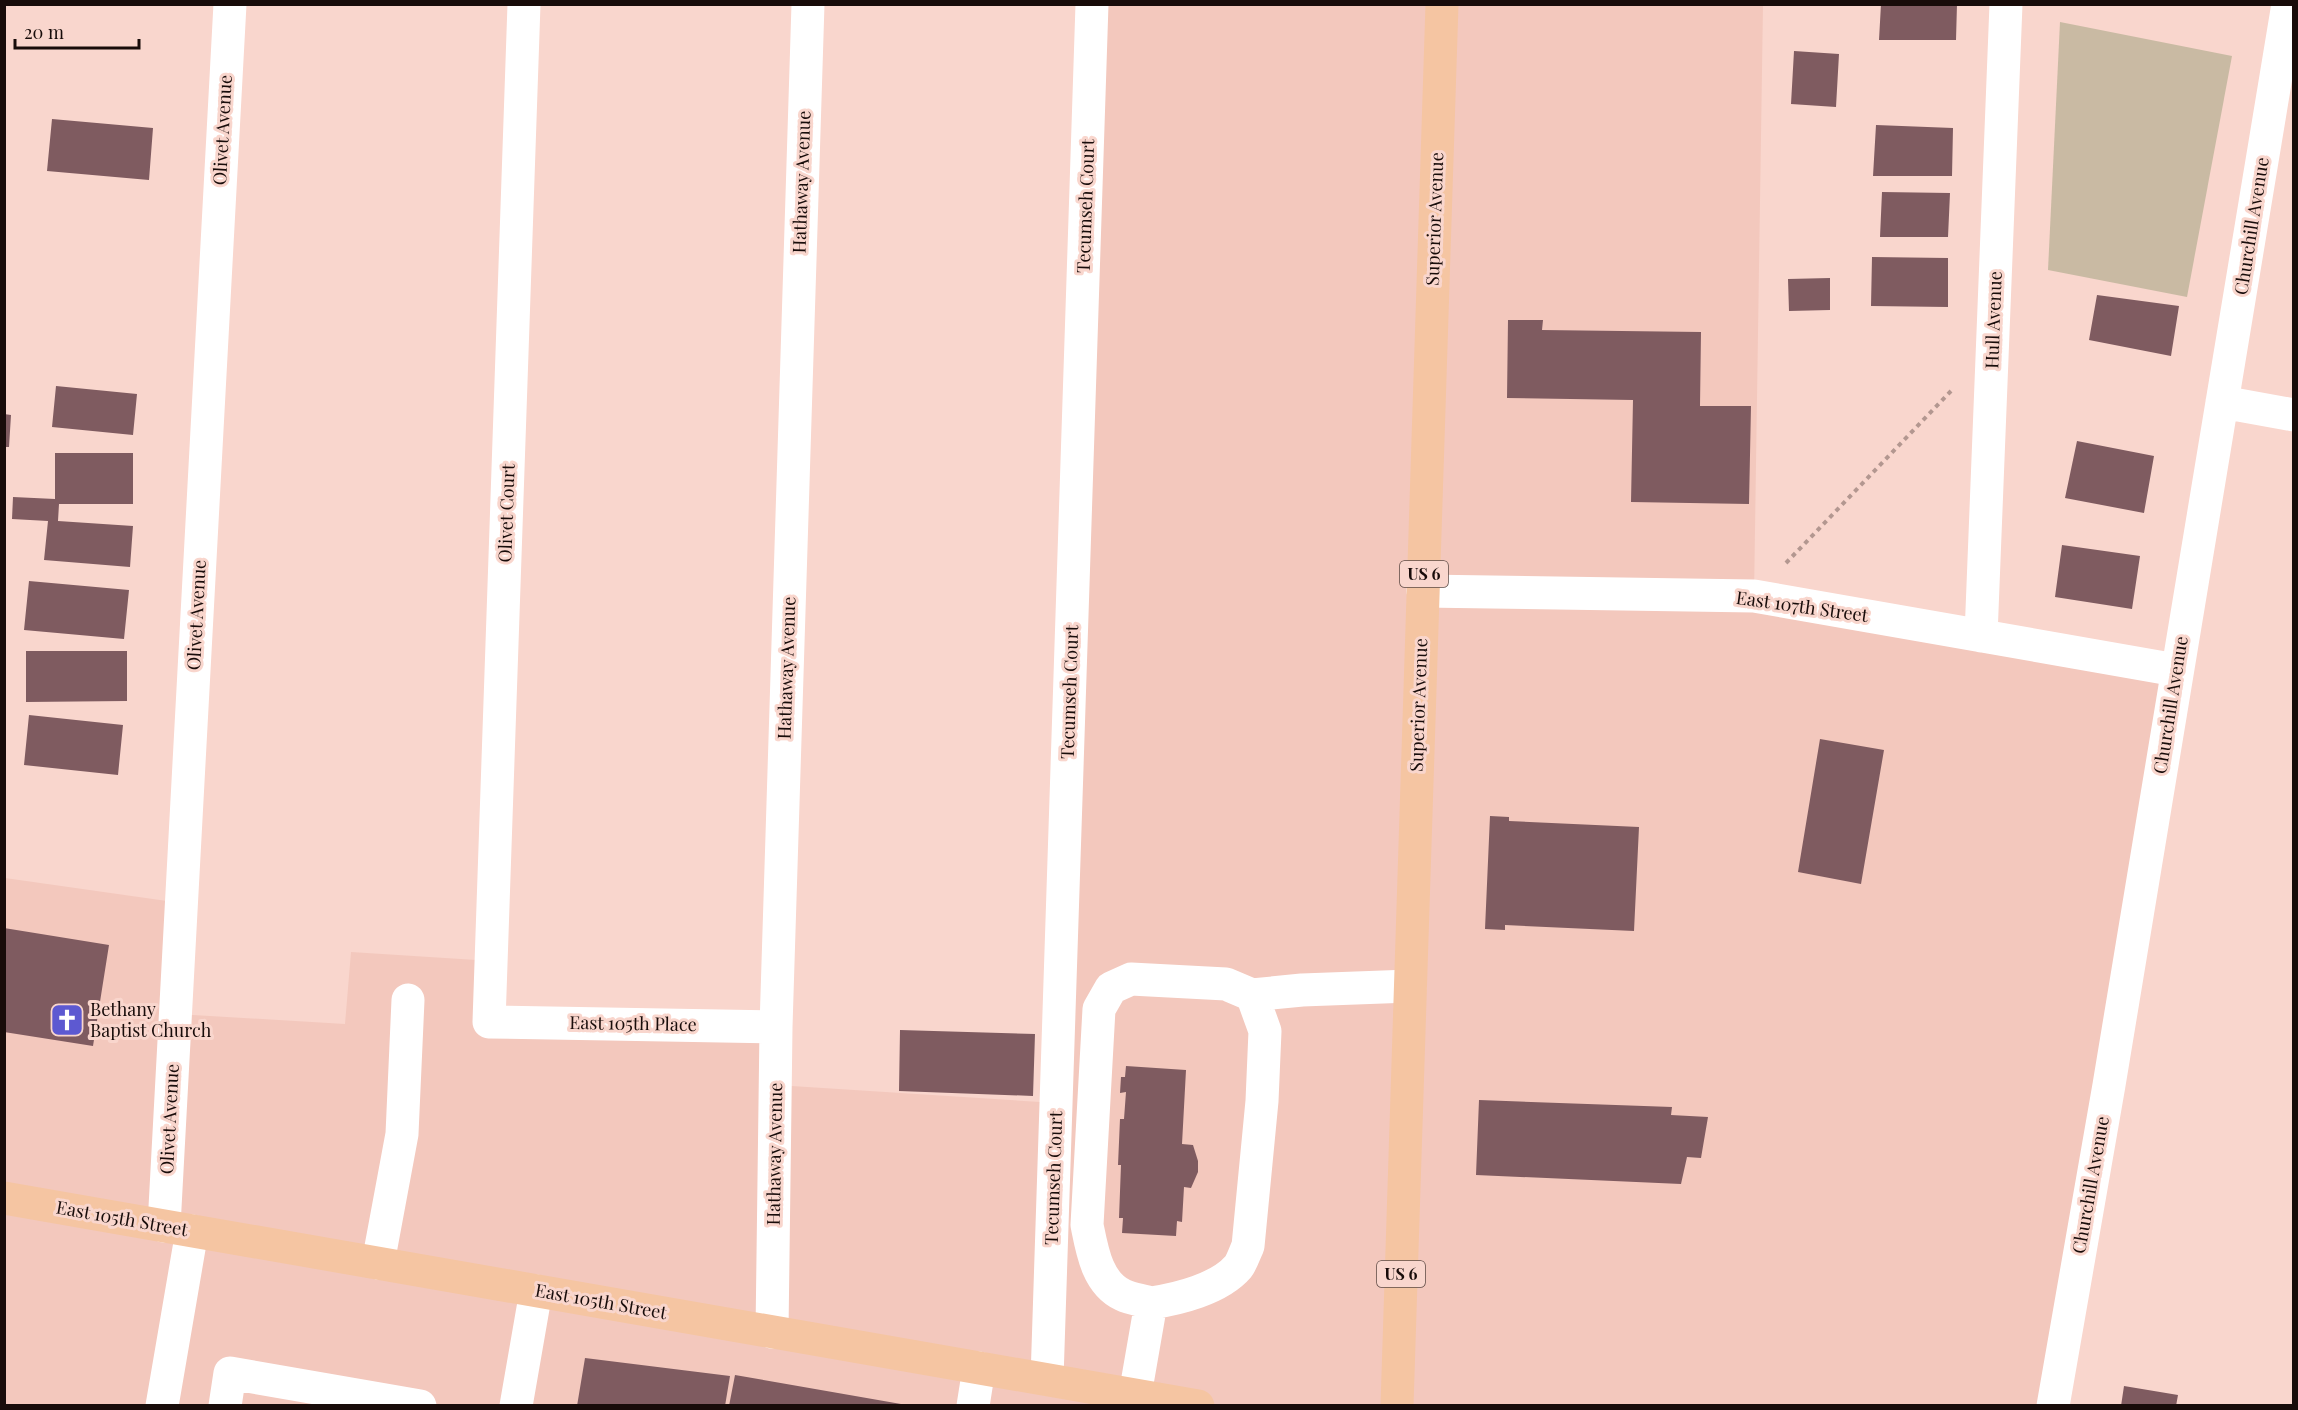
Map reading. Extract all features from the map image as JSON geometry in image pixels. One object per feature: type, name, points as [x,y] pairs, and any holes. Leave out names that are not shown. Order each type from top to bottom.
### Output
[{"type":"main road","name":"Superior Avenue","points":[[1397,1406],[1442,4]]},
{"type":"main road","name":"East 105th Street","points":[[4,1198],[1198,1406]]},
{"type":"street","name":"Olivet Avenue","points":[[162,1406],[178,1228],[230,4]]},
{"type":"street","name":"Olivet Court","points":[[489,1022],[524,4]]},
{"type":"street","name":"Hathaway Avenue","points":[[772,1332],[776,1027],[808,4]]},
{"type":"street","name":"Tecumseh Court","points":[[1047,1379],[1092,4]]},
{"type":"street","name":"Hull Avenue","points":[[1981,636],[2006,4]]},
{"type":"street","name":"Churchill Avenue","points":[[2053,1406],[2109,1085],[2288,4]]},
{"type":"street","points":[[2222,402],[2294,415]]},
{"type":"street","name":"East 107th Street","points":[[1423,591],[1754,596],[2176,670]]},
{"type":"street","points":[[1252,995],[1265,1031],[1262,1101],[1248,1246],[1238,1267],[1220,1280],[1201,1289],[1151,1303],[1122,1295],[1107,1284],[1093,1257],[1087,1225],[1099,1009],[1111,988],[1131,979],[1226,984],[1252,995],[1302,990],[1410,986]]},
{"type":"street","points":[[378,1263],[402,1134],[408,1000]]},
{"type":"street","name":"East 105th Place","points":[[489,1022],[776,1027]]},
{"type":"street","points":[[516,1406],[536,1291]]},
{"type":"street","points":[[1134,1395],[1151,1303]]},
{"type":"street","points":[[973,1406],[978,1368]]},
{"type":"street","points":[[225,1406],[230,1373],[420,1406]]},
{"type":"path","points":[[1784,566],[1953,389]]},
{"type":"shaded area","points":[[1092,5],[1763,5],[1754,596],[2176,670],[2052,1405],[5,1406],[5,878],[181,903],[176,1014],[345,1024],[351,952],[492,961],[489,1021],[776,1027],[776,1085],[1056,1103]]},
{"type":"shaded area","points":[[2060,22],[2232,56],[2187,297],[2048,270]]},
{"type":"building","points":[[1881,4],[1957,4],[1956,40],[1879,40]]},
{"type":"building","points":[[1794,51],[1839,54],[1836,107],[1791,104]]},
{"type":"building","points":[[52,119],[153,128],[149,180],[47,171]]},
{"type":"building","points":[[1876,125],[1953,128],[1952,176],[1873,176]]},
{"type":"building","points":[[1882,192],[1950,193],[1948,237],[1880,237]]},
{"type":"building","points":[[1872,257],[1948,258],[1948,307],[1871,306]]},
{"type":"building","points":[[1830,278],[1830,310],[1789,311],[1788,279]]},
{"type":"building","points":[[2097,295],[2179,306],[2171,356],[2089,340]]},
{"type":"building","points":[[1508,320],[1543,320],[1542,330],[1701,332],[1700,406],[1751,406],[1749,504],[1631,502],[1633,400],[1507,398]]},
{"type":"building","points":[[56,386],[137,394],[133,435],[52,427]]},
{"type":"building","points":[[4,414],[11,415],[9,447],[4,447]]},
{"type":"building","points":[[2077,441],[2154,456],[2144,513],[2065,498]]},
{"type":"building","points":[[55,453],[133,453],[133,504],[59,504],[58,521],[133,526],[130,567],[44,560],[48,521],[12,519],[13,497],[55,499]]},
{"type":"building","points":[[2062,545],[2140,556],[2132,609],[2055,597]]},
{"type":"building","points":[[29,581],[129,590],[124,639],[24,630]]},
{"type":"building","points":[[26,651],[127,651],[127,701],[26,702]]},
{"type":"building","points":[[29,715],[123,725],[118,775],[24,765]]},
{"type":"building","points":[[1820,739],[1884,750],[1861,884],[1798,872]]},
{"type":"building","points":[[1490,816],[1509,817],[1509,821],[1639,827],[1634,931],[1505,925],[1505,930],[1485,929]]},
{"type":"building","points":[[4,928],[109,945],[93,1046],[4,1032]]},
{"type":"building","points":[[900,1030],[1035,1034],[1033,1096],[899,1091]]},
{"type":"building","points":[[1126,1066],[1186,1070],[1182,1144],[1193,1145],[1198,1161],[1198,1172],[1191,1188],[1184,1187],[1182,1222],[1177,1221],[1176,1236],[1122,1233],[1123,1218],[1119,1218],[1121,1165],[1118,1165],[1120,1119],[1124,1119],[1126,1092],[1120,1093],[1121,1077],[1125,1077]]},
{"type":"building","points":[[1479,1100],[1672,1107],[1671,1115],[1708,1117],[1701,1158],[1687,1157],[1681,1184],[1476,1175]]},
{"type":"building","points":[[585,1358],[730,1376],[725,1406],[577,1406]]},
{"type":"building","points":[[735,1375],[901,1404],[901,1406],[729,1406]]},
{"type":"building","points":[[2124,1386],[2178,1395],[2176,1406],[2121,1406]]},
{"type":"place","name":"Bethany Baptist Church","points":[[67,1020]]}]
